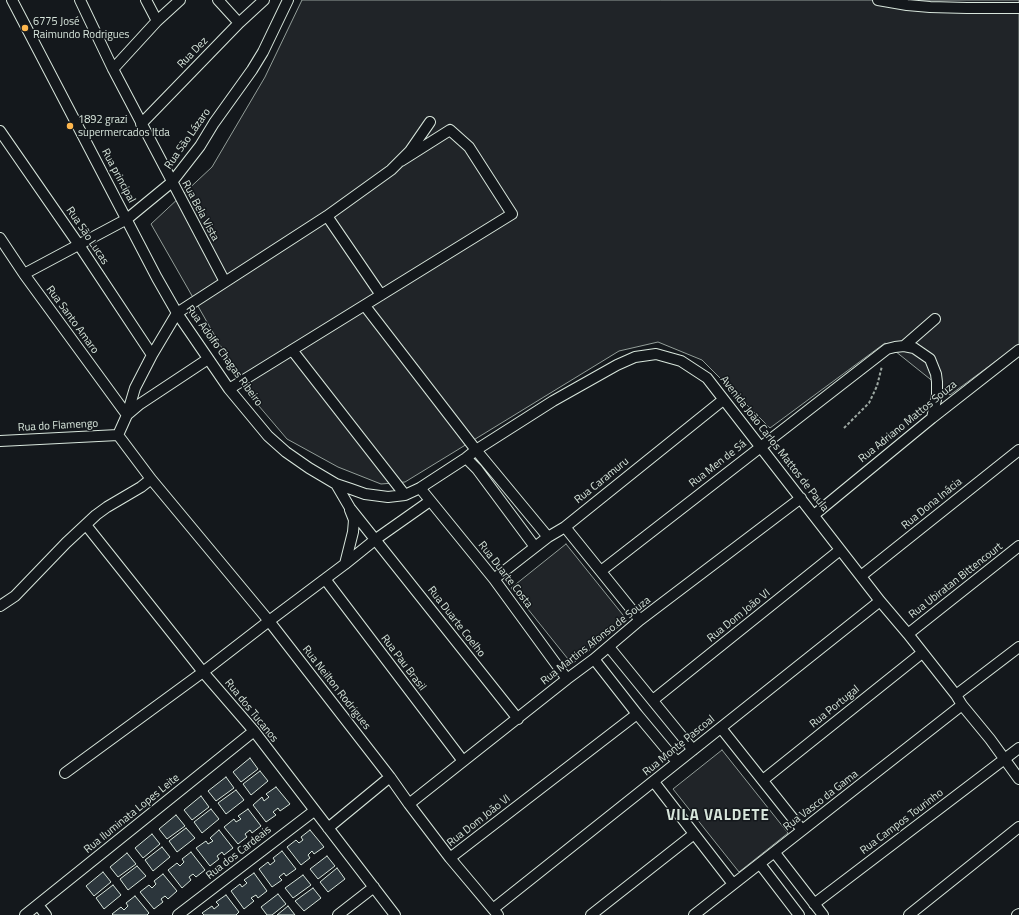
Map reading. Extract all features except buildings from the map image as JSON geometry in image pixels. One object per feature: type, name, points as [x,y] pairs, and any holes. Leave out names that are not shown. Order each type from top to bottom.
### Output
[{"type":"street","name":"Rua principal","points":[[12,0],[157,278]]},
{"type":"street","name":"Rua Bela Vista","points":[[80,0],[141,124],[225,282]]},
{"type":"street","points":[[146,0],[157,21]]},
{"type":"street","points":[[113,69],[157,21],[180,0]]},
{"type":"street","points":[[218,0],[240,23]]},
{"type":"street","name":"Rua Dez","points":[[141,124],[264,0]]},
{"type":"street","name":"Rua São Lázaro","points":[[24,274],[127,218],[172,182],[200,146],[214,123],[252,70],[263,52],[288,0]]},
{"type":"street","points":[[878,0],[930,7],[1019,8]]},
{"type":"street","points":[[118,435],[127,415],[134,388],[177,313],[327,216],[391,170],[410,151],[430,122]]},
{"type":"street","points":[[229,389],[512,214],[469,147],[450,130],[401,161]]},
{"type":"street","name":"Rua São Lucas","points":[[0,131],[79,245],[152,355]]},
{"type":"street","points":[[327,216],[381,295]]},
{"type":"street","name":"Rua Santo Amaro","points":[[0,238],[24,274],[127,415]]},
{"type":"street","name":"Rua Adolfo Chagas Ribeiro","points":[[157,278],[177,313],[229,389],[268,436],[286,452],[336,484]]},
{"type":"street","points":[[365,306],[476,450],[548,537]]},
{"type":"street","points":[[932,418],[937,395],[936,374],[930,359],[909,347],[935,319]]},
{"type":"street","name":"Rua Men de Sá","points":[[601,571],[760,446],[887,349],[895,347],[909,347]]},
{"type":"street","points":[[292,350],[405,495]]},
{"type":"street","name":"Rua Adriano Mattos Souza","points":[[814,515],[932,418],[1019,350]]},
{"type":"street","name":"Avenida João Carlos Mattos de Paula","points":[[336,484],[365,494],[388,497],[405,495],[420,488],[553,401],[617,365],[635,357],[656,354],[681,361],[707,378],[860,576],[956,695],[962,705],[1019,778]]},
{"type":"street","points":[[127,415],[140,404],[208,359]]},
{"type":"street","name":"Rua Caramuru","points":[[494,578],[548,537],[565,527],[724,400]]},
{"type":"street","name":"Rua do Flamengo","points":[[0,441],[118,435]]},
{"type":"street","name":"Rua Neilton Rodrigues","points":[[118,435],[151,479],[268,621],[390,777],[450,858],[495,912]]},
{"type":"street","name":"Rua Dona Inácia","points":[[860,576],[1019,450]]},
{"type":"street","points":[[466,458],[535,547]]},
{"type":"street","points":[[0,606],[15,596],[66,543],[107,507],[141,487],[151,479]]},
{"type":"street","points":[[336,484],[350,508],[354,520],[353,532],[345,564]]},
{"type":"street","name":"Rua Duarte Costa","points":[[420,488],[494,578],[567,679]]},
{"type":"street","name":"Rua Martins Afonso de Souza","points":[[409,804],[594,659],[640,620],[801,498]]},
{"type":"street","points":[[65,773],[203,672],[376,539],[430,501]]},
{"type":"street","name":"Rua Duarte Coelho","points":[[350,508],[518,719]]},
{"type":"street","name":"Rua dos Tucanos","points":[[86,525],[203,672],[254,731],[395,915]]},
{"type":"street","points":[[565,527],[640,620]]},
{"type":"street","name":"Rua Ubiratan Bittencourt","points":[[908,634],[1019,546]]},
{"type":"street","name":"Rua Dom João VI","points":[[653,700],[840,550]]},
{"type":"street","name":"Rua Pau Brasil","points":[[324,579],[463,761]]},
{"type":"street","name":"Rua Monte Pascoal","points":[[495,912],[677,762],[880,601]]},
{"type":"street","points":[[609,647],[693,750]]},
{"type":"street","points":[[956,695],[1019,647]]},
{"type":"street","name":"Rua Portugal","points":[[763,780],[922,653]]},
{"type":"street","points":[[594,659],[677,762]]},
{"type":"street","name":"Rua Vasco da Gama","points":[[694,915],[962,705]]},
{"type":"street","name":"Rua Dom João VI","points":[[450,858],[637,714]]},
{"type":"street","points":[[721,728],[802,830]]},
{"type":"street","name":"Rua Iluminata Lopes Leite","points":[[26,915],[254,731]]},
{"type":"street","name":"Rua Campos Tourinho","points":[[814,904],[1019,748]]},
{"type":"street","points":[[328,828],[390,777]]},
{"type":"street","points":[[654,782],[733,884]]},
{"type":"street","name":"Rua dos Cardeais","points":[[178,915],[314,810]]},
{"type":"street","points":[[909,915],[1019,827]]},
{"type":"street","points":[[591,915],[694,834]]},
{"type":"street","points":[[775,853],[823,915]]},
{"type":"street","points":[[760,864],[799,915]]},
{"type":"street","points":[[338,915],[374,887]]},
{"type":"street","points":[[38,905],[46,915]]},
{"type":"path","points":[[844,428],[868,403],[877,386],[883,363]]},
{"type":"shaded area","points":[[302,0],[1019,0],[1019,344],[950,395],[885,343],[770,428],[702,360],[658,342],[619,351],[405,482],[381,484],[338,467],[287,439],[247,392],[151,224],[212,167],[265,77]]},
{"type":"shaded area","points":[[566,544],[627,620],[572,664],[511,588]]},
{"type":"shaded area","points":[[722,750],[788,833],[739,872],[673,789]]},
{"type":"place","name":"6775 José Raimundo Rodrigues","points":[[25,28]]},
{"type":"place","name":"1892 grazi supermercados ltda","points":[[70,126]]},
{"type":"district","name":"VILA VALDETE","points":[[718,816]]}]
